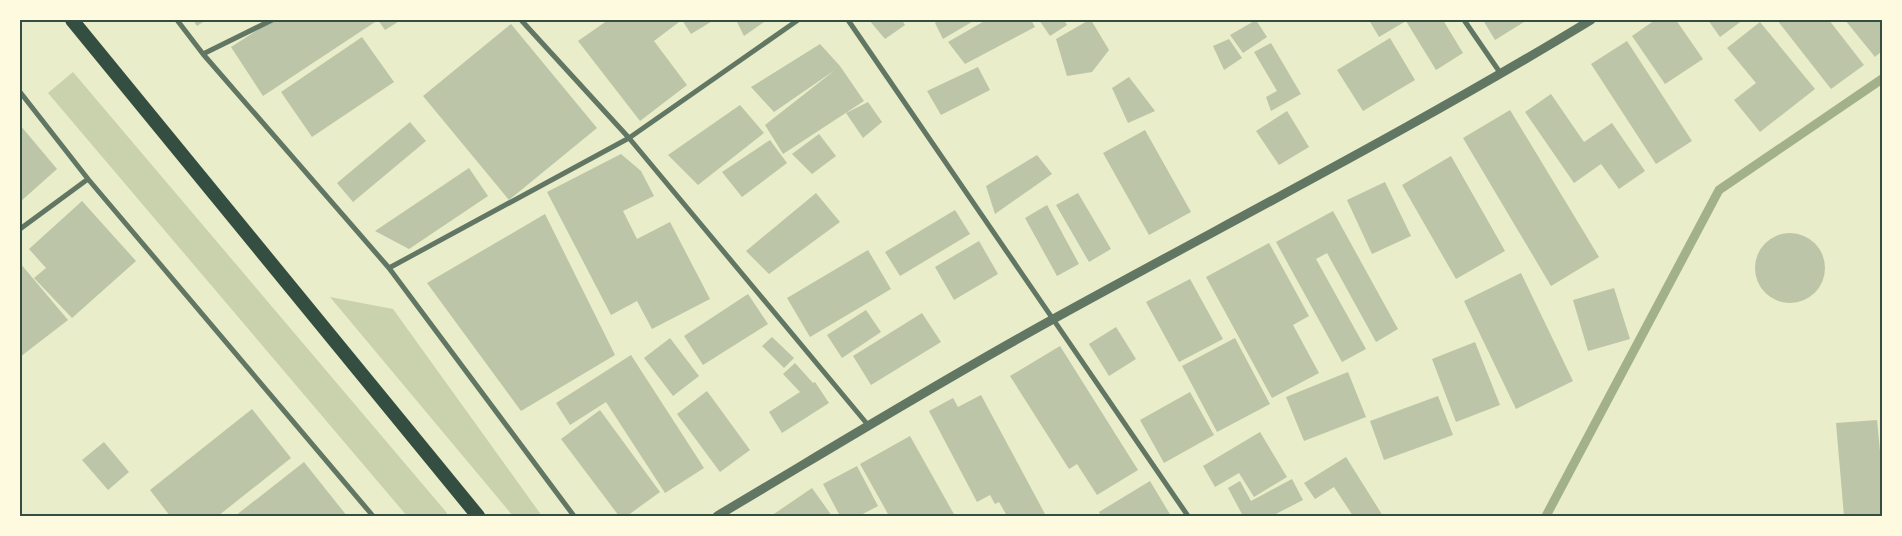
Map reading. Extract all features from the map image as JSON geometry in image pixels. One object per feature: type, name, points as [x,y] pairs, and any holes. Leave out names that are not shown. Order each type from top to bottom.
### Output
[{"type":"highway","points":[[72,20],[478,516]]},
{"type":"street","points":[[177,20],[204,54],[389,268],[574,516]]},
{"type":"street","points":[[204,54],[272,20]]},
{"type":"street","points":[[521,20],[629,138],[868,425]]},
{"type":"street","points":[[389,268],[629,138],[798,20]]},
{"type":"street","points":[[848,20],[1188,516]]},
{"type":"street","points":[[1464,20],[1502,74]]},
{"type":"street","points":[[717,516],[868,425],[1054,318],[1502,74],[1591,20]]},
{"type":"street","points":[[20,92],[88,179],[373,516]]},
{"type":"street","points":[[20,229],[88,179]]},
{"type":"green space","points":[[73,72],[447,513],[444,516],[407,516],[48,93]]},
{"type":"green space","points":[[330,297],[393,309],[542,516],[513,516]]},
{"type":"building","points":[[193,20],[206,20],[197,26]]},
{"type":"building","points":[[273,20],[378,20],[263,96],[231,47]]},
{"type":"building","points":[[378,20],[401,20],[385,30]]},
{"type":"building","points":[[608,20],[678,20],[679,22],[654,41],[687,85],[640,121],[578,41]]},
{"type":"building","points":[[682,20],[714,20],[691,34]]},
{"type":"building","points":[[736,20],[767,20],[744,36]]},
{"type":"building","points":[[869,20],[902,20],[905,25],[885,39]]},
{"type":"building","points":[[939,20],[975,20],[943,39],[935,23]]},
{"type":"building","points":[[986,20],[1031,20],[1035,27],[965,64],[948,42]]},
{"type":"building","points":[[1039,20],[1064,20],[1067,25],[1050,36]]},
{"type":"building","points":[[1091,20],[1109,50],[1092,72],[1067,76],[1056,39]]},
{"type":"building","points":[[1256,20],[1267,37],[1243,53],[1230,35]]},
{"type":"building","points":[[1369,20],[1443,20],[1463,53],[1436,70],[1406,21],[1379,37]]},
{"type":"building","points":[[1483,20],[1527,20],[1495,40]]},
{"type":"building","points":[[1655,20],[1676,20],[1703,59],[1665,84],[1632,36]]},
{"type":"building","points":[[1708,20],[1743,20],[1720,37]]},
{"type":"building","points":[[1777,20],[1829,20],[1864,65],[1831,89]]},
{"type":"building","points":[[1845,20],[1882,20],[1882,51],[1875,57]]},
{"type":"building","points":[[1760,22],[1815,89],[1760,132],[1734,100],[1756,83],[1727,48]]},
{"type":"building","points":[[511,24],[597,128],[509,200],[423,96]]},
{"type":"building","points":[[362,37],[394,82],[312,137],[281,92]]},
{"type":"building","points":[[1390,38],[1415,80],[1363,111],[1337,70]]},
{"type":"building","points":[[1229,39],[1242,58],[1224,70],[1213,46]]},
{"type":"building","points":[[1627,41],[1692,141],[1656,164],[1591,64]]},
{"type":"building","points":[[1271,43],[1301,94],[1271,111],[1266,97],[1277,91],[1254,52]]},
{"type":"building","points":[[820,44],[840,66],[864,101],[783,154],[765,125],[835,70],[774,112],[751,87]]},
{"type":"building","points":[[978,67],[990,90],[941,115],[927,91]]},
{"type":"building","points":[[1129,77],[1155,111],[1128,123],[1112,88]]},
{"type":"building","points":[[1551,94],[1584,142],[1612,123],[1645,171],[1619,189],[1601,164],[1574,183],[1525,112]]},
{"type":"building","points":[[868,102],[882,122],[863,138],[846,113]]},
{"type":"building","points":[[740,105],[764,133],[698,185],[668,155]]},
{"type":"building","points":[[1510,110],[1599,257],[1551,286],[1463,138]]},
{"type":"building","points":[[1287,111],[1309,147],[1279,165],[1256,131]]},
{"type":"building","points":[[410,122],[426,141],[353,202],[337,183]]},
{"type":"building","points":[[20,125],[57,169],[20,202]]},
{"type":"building","points":[[1145,130],[1191,212],[1149,235],[1103,153]]},
{"type":"building","points":[[819,134],[836,156],[812,174],[792,154]]},
{"type":"building","points":[[770,140],[787,163],[742,197],[722,172]]},
{"type":"building","points":[[621,154],[641,171],[654,196],[623,211],[637,239],[670,222],[710,299],[652,329],[637,301],[611,315],[547,192]]},
{"type":"building","points":[[1037,155],[1052,174],[995,214],[986,186]]},
{"type":"building","points":[[1451,156],[1505,251],[1456,279],[1402,185]]},
{"type":"building","points":[[469,168],[488,196],[409,249],[375,231]]},
{"type":"building","points":[[1385,182],[1411,236],[1372,254],[1347,200]]},
{"type":"building","points":[[816,193],[840,222],[769,274],[746,251]]},
{"type":"building","points":[[1078,193],[1111,249],[1089,262],[1056,205]]},
{"type":"building","points":[[82,201],[136,261],[72,318],[34,278],[46,268],[29,249]]},
{"type":"building","points":[[1047,205],[1079,264],[1057,276],[1025,218]]},
{"type":"building","points":[[955,210],[970,234],[900,276],[885,252]]},
{"type":"building","points":[[1333,211],[1398,329],[1376,342],[1327,253],[1316,259],[1366,349],[1342,362],[1276,242]]},
{"type":"building","points":[[545,214],[615,355],[521,411],[427,283]]},
{"type":"building","points":[[1790,233],[1803,236],[1815,243],[1822,255],[1825,268],[1822,281],[1815,293],[1803,300],[1790,303],[1777,300],[1765,293],[1758,281],[1755,268],[1758,255],[1765,243],[1777,236]]},
{"type":"building","points":[[979,241],[998,274],[954,300],[935,267]]},
{"type":"building","points":[[1269,243],[1309,316],[1293,325],[1319,373],[1272,398],[1206,277]]},
{"type":"building","points":[[868,250],[891,289],[810,337],[787,298]]},
{"type":"building","points":[[20,263],[68,320],[20,357]]},
{"type":"building","points":[[1521,273],[1573,381],[1516,409],[1464,301]]},
{"type":"building","points":[[1190,279],[1223,339],[1179,362],[1146,302]]},
{"type":"building","points":[[1614,288],[1630,339],[1588,351],[1573,300]]},
{"type":"building","points":[[748,294],[768,324],[703,365],[684,336]]},
{"type":"building","points":[[866,310],[881,332],[842,358],[827,335]]},
{"type":"building","points":[[922,313],[941,342],[871,385],[853,356]]},
{"type":"building","points":[[1116,327],[1136,359],[1109,376],[1089,344]]},
{"type":"building","points":[[772,337],[794,358],[784,368],[762,346]]},
{"type":"building","points":[[670,338],[699,376],[673,396],[644,358]]},
{"type":"building","points":[[1235,338],[1270,404],[1217,432],[1182,366]]},
{"type":"building","points":[[1475,342],[1500,405],[1456,422],[1432,359]]},
{"type":"building","points":[[1060,346],[1138,470],[1097,495],[1077,464],[1069,469],[1010,376]]},
{"type":"building","points":[[631,355],[704,468],[665,493],[606,402],[570,425],[556,403]]},
{"type":"building","points":[[795,363],[813,383],[815,382],[829,403],[782,433],[769,412],[800,392],[783,374]]},
{"type":"building","points":[[1348,372],[1366,417],[1304,441],[1286,397]]},
{"type":"building","points":[[707,391],[750,450],[720,472],[677,414]]},
{"type":"building","points":[[1190,392],[1214,435],[1164,463],[1140,420]]},
{"type":"building","points":[[981,395],[1045,514],[1042,516],[1007,516],[999,502],[995,504],[990,495],[977,502],[929,411],[953,398],[958,407]]},
{"type":"building","points":[[1438,396],[1453,435],[1384,460],[1370,421]]},
{"type":"building","points":[[252,409],[291,458],[218,516],[170,516],[150,490]]},
{"type":"building","points":[[600,410],[660,492],[627,516],[619,516],[561,439]]},
{"type":"building","points":[[1877,420],[1882,472],[1882,516],[1844,516],[1836,423]]},
{"type":"building","points":[[1260,432],[1287,477],[1254,497],[1239,473],[1215,487],[1203,466]]},
{"type":"building","points":[[910,436],[955,516],[889,516],[860,464]]},
{"type":"building","points":[[104,442],[129,472],[108,490],[82,460]]},
{"type":"building","points":[[1346,457],[1383,516],[1353,516],[1334,487],[1315,499],[1304,483]]},
{"type":"building","points":[[304,462],[347,516],[235,516]]},
{"type":"building","points":[[857,466],[878,506],[859,516],[840,516],[823,484]]},
{"type":"building","points":[[1292,479],[1303,500],[1272,516],[1243,516],[1228,488],[1240,481],[1251,501]]},
{"type":"building","points":[[1150,481],[1171,516],[1101,516],[1099,512]]},
{"type":"building","points":[[812,488],[832,516],[771,516]]},
{"type":"waterway","points":[[1546,516],[1719,190],[1882,79]]}]
